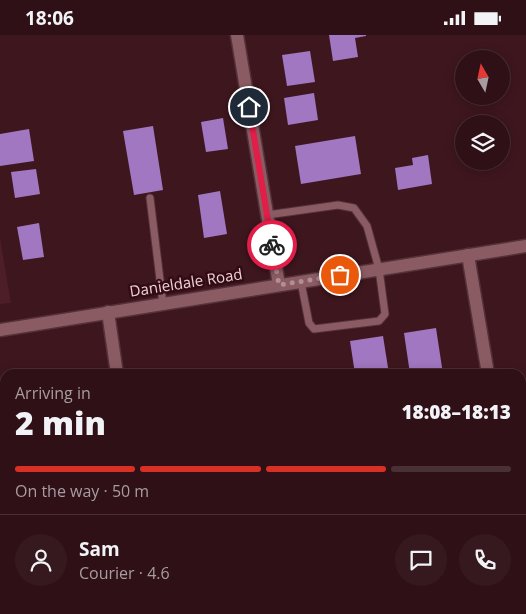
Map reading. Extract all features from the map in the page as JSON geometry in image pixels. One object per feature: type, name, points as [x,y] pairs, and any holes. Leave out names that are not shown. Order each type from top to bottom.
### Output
[{"type":"street","points":[[237,35],[279,285]]},
{"type":"street","name":"Danieldale Road","points":[[0,330],[526,246]]},
{"type":"street","points":[[468,255],[487,369]]},
{"type":"street","points":[[108,312],[116,369]]},
{"type":"lane","points":[[150,198],[163,303]]},
{"type":"lane","points":[[267,215],[338,205],[354,208],[367,226],[379,269],[386,313],[379,321],[314,329],[309,323],[302,282]]},
{"type":"shaded area","points":[[0,237],[11,303],[0,304]]},
{"type":"building","points":[[329,35],[366,36],[355,38],[358,57],[333,61]]},
{"type":"building","points":[[310,51],[315,82],[287,86],[282,55]]},
{"type":"building","points":[[314,93],[318,120],[288,125],[284,98]]},
{"type":"building","points":[[223,118],[228,149],[206,152],[201,122]]},
{"type":"building","points":[[153,126],[163,190],[134,195],[123,131]]},
{"type":"building","points":[[29,129],[34,161],[0,166],[0,134]]},
{"type":"building","points":[[355,136],[361,174],[301,184],[295,146]]},
{"type":"building","points":[[428,155],[432,184],[398,190],[395,168],[413,165],[412,158]]},
{"type":"building","points":[[36,169],[40,194],[15,198],[11,172]]},
{"type":"building","points":[[220,191],[227,234],[204,238],[198,195]]},
{"type":"building","points":[[39,223],[44,257],[23,260],[17,227]]},
{"type":"building","points":[[436,328],[442,369],[409,369],[404,333]]},
{"type":"building","points":[[383,336],[388,369],[354,369],[350,341]]},
{"type":"way so far","points":[[272,245],[279,285],[340,275]]},
{"type":"route","points":[[249,107],[272,245]]}]
